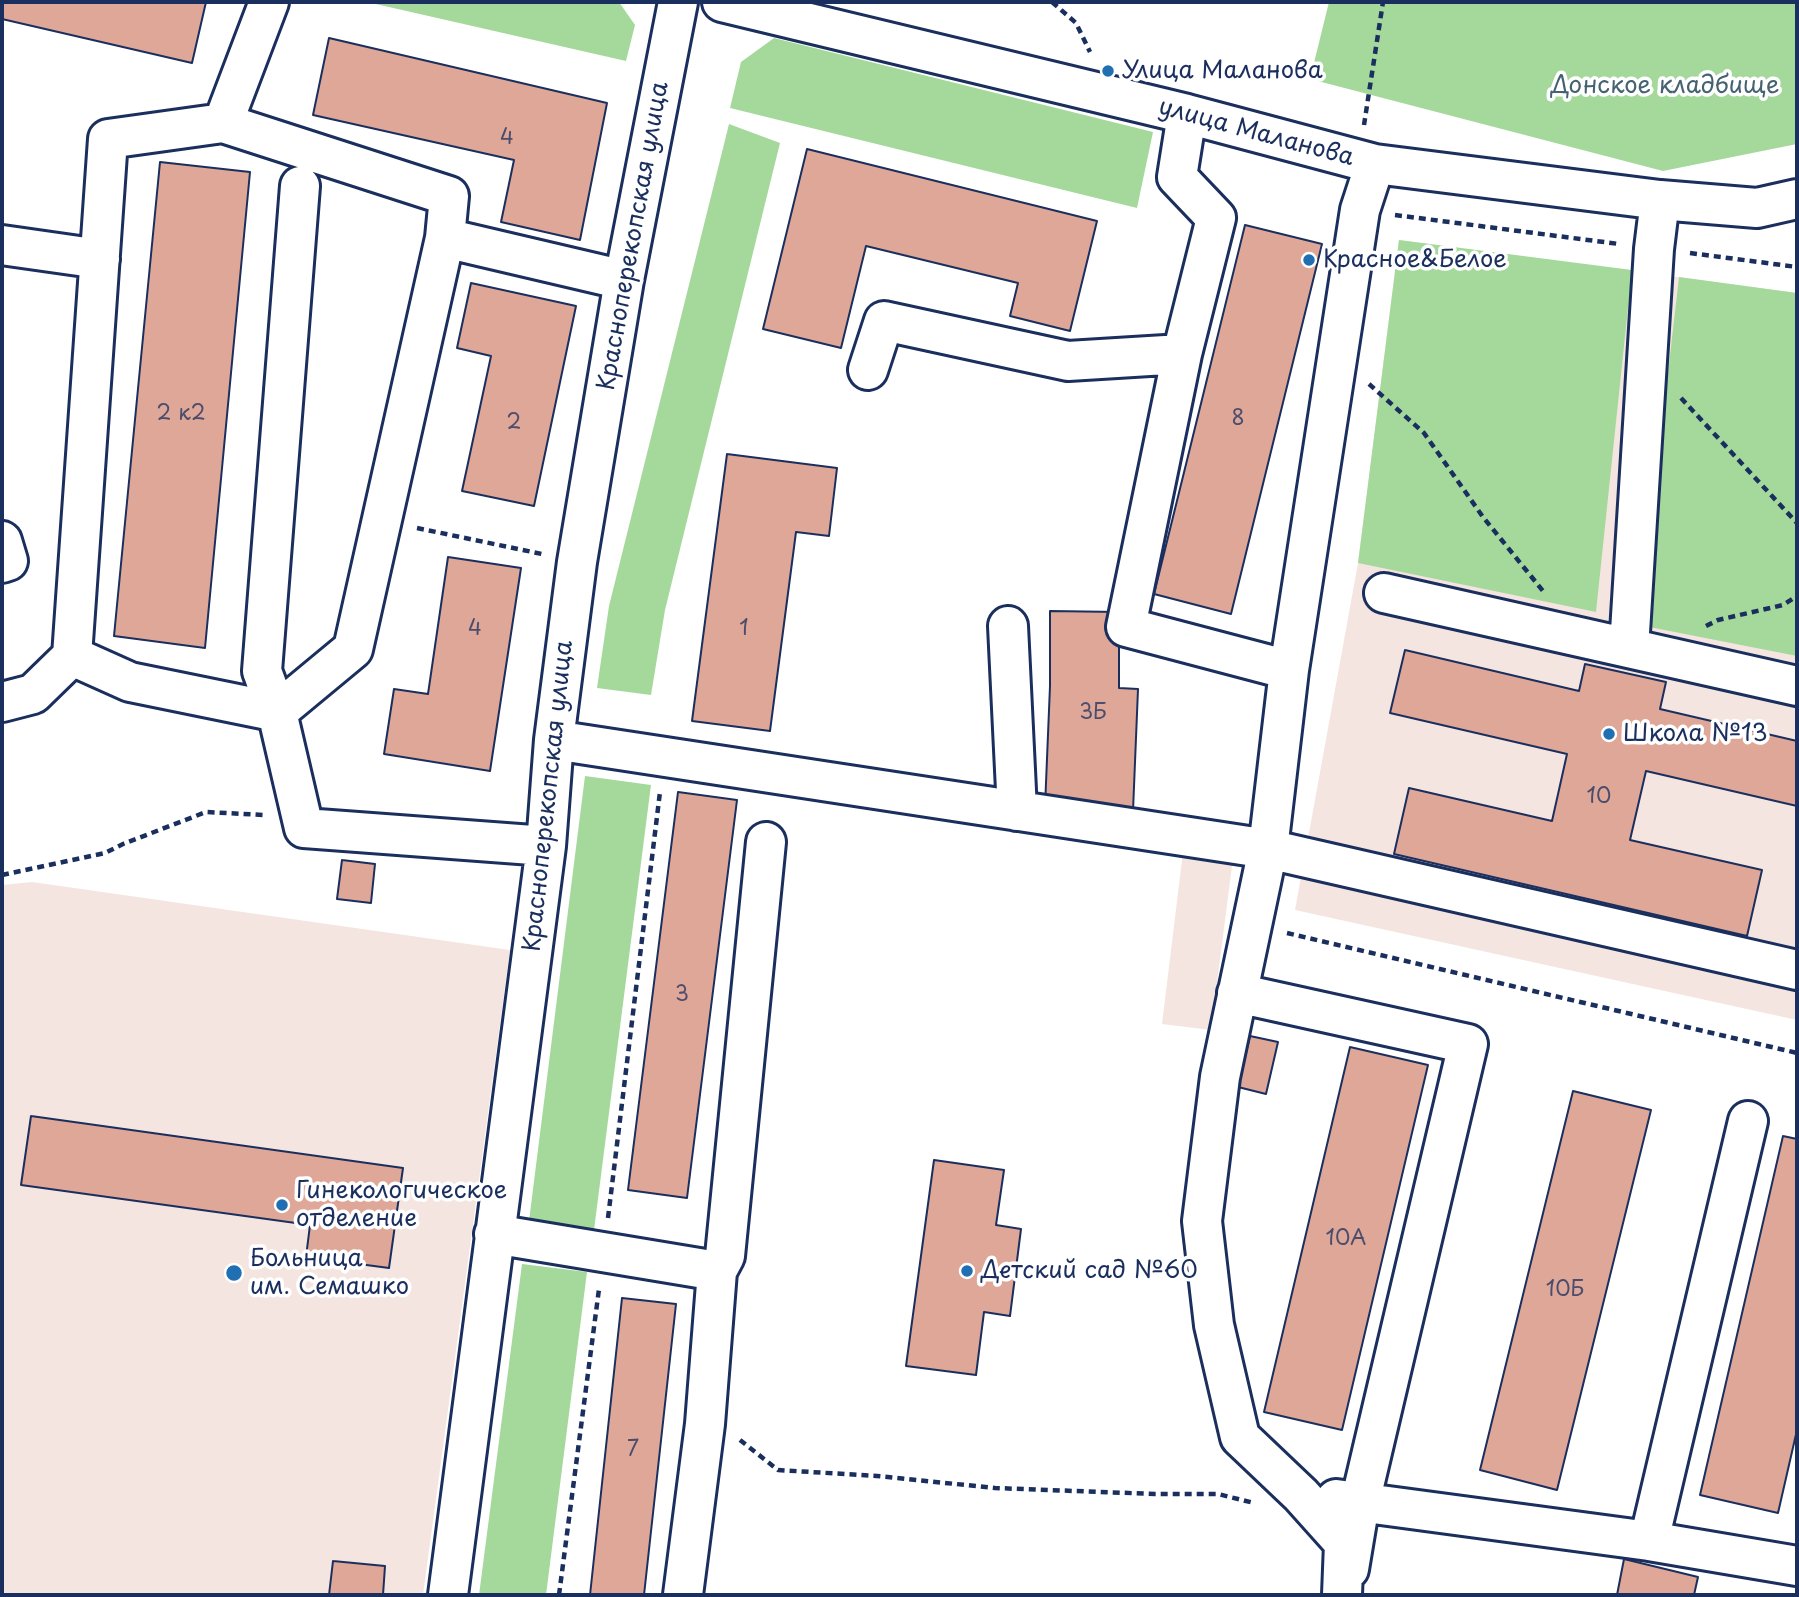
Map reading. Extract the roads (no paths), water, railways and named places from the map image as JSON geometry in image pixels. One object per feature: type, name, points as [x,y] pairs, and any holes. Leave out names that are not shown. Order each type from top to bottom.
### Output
[{"type":"street","points":[[223,123],[268,2]]},
{"type":"street","name":"Красноперекопская улица","points":[[448,1595],[546,846],[554,740],[577,562],[624,280],[678,2]]},
{"type":"street","name":"улица Маланова","points":[[722,2],[811,12],[1090,91],[1367,162],[1660,200],[1797,214]]},
{"type":"street","points":[[1187,114],[1177,177],[1216,218],[1182,354],[1126,627],[1289,670]]},
{"type":"street","points":[[2,702],[33,694],[72,656],[108,139],[223,123],[449,196],[445,238],[353,649],[277,712]]},
{"type":"street","points":[[1343,1595],[1344,1543],[1301,1495],[1240,1437],[1214,1325],[1202,1221],[1220,1077],[1268,849],[1289,670],[1367,162]]},
{"type":"street","points":[[300,186],[262,671],[277,712],[304,828],[546,846]]},
{"type":"street","name":"улица Маланова","points":[[1757,208],[1797,199]]},
{"type":"street","points":[[1641,650],[1648,363],[1654,249],[1660,200]]},
{"type":"street","points":[[445,238],[624,280]]},
{"type":"street","points":[[2,245],[100,259]]},
{"type":"street","points":[[868,370],[884,321],[1068,360],[1182,354]]},
{"type":"street","points":[[2,541],[8,561],[2,563]]},
{"type":"street","points":[[1384,593],[1797,686]]},
{"type":"street","points":[[1008,626],[1017,811]]},
{"type":"street","points":[[72,656],[130,682],[277,712]]},
{"type":"street","points":[[554,740],[1268,849],[1797,970]]},
{"type":"street","points":[[683,1595],[705,1424],[717,1271],[725,1256],[766,842]]},
{"type":"street","points":[[1237,993],[1468,1045],[1360,1503],[1343,1595]]},
{"type":"street","points":[[1649,1541],[1748,1121]]},
{"type":"street","points":[[494,1234],[717,1271]]},
{"type":"street","points":[[1301,1495],[1649,1541],[1797,1566]]},
{"type":"place","name":"Улица Маланова","points":[[1108,71]]},
{"type":"place","name":"Красное&Белое","points":[[1309,260]]},
{"type":"place","name":"Школа №13","points":[[1609,734]]},
{"type":"place","name":"Гинекологическое отделение","points":[[282,1205]]},
{"type":"place","name":"Детский сад №60","points":[[967,1271]]},
{"type":"place","name":"Больница им. Семашко","points":[[234,1273]]},
{"type":"park label","name":"Донское кладбище","points":[[1665,86]]}]
